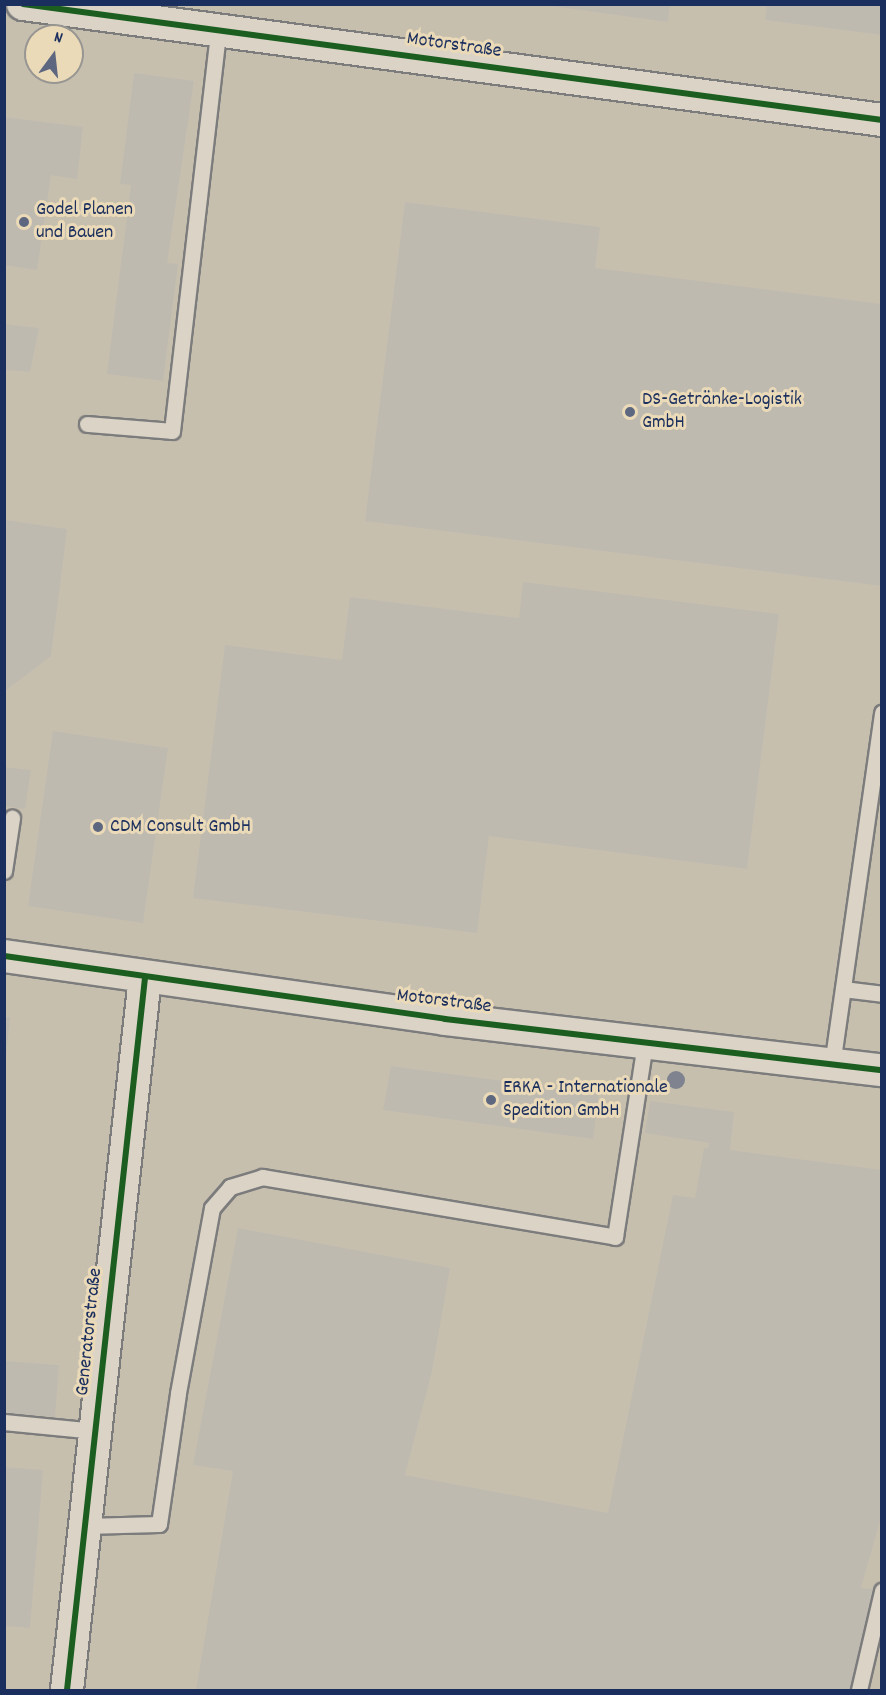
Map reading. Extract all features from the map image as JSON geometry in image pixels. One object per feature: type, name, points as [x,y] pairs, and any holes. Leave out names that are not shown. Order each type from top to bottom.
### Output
[{"type":"street","name":"Motorstraße","points":[[23,4],[882,120]]},
{"type":"street","name":"Motorstraße","points":[[4,956],[145,978],[445,1019],[882,1070]]},
{"type":"street","name":"Generatorstraße","points":[[67,1690],[145,978]]},
{"type":"lane","points":[[87,424],[172,432],[218,31]]},
{"type":"lane","points":[[832,1065],[882,713]]},
{"type":"lane","points":[[4,871],[12,818]]},
{"type":"lane","points":[[843,989],[882,993]]},
{"type":"lane","points":[[86,1526],[159,1524],[178,1393],[212,1208],[230,1187],[262,1177],[615,1237],[645,1043]]},
{"type":"lane","points":[[4,1422],[96,1431]]},
{"type":"lane","points":[[859,1690],[882,1591]]},
{"type":"shaded area","points":[[5,5],[881,5],[881,1690],[5,1690]]},
{"type":"building","points":[[537,4],[670,4],[668,22]]},
{"type":"building","points":[[767,4],[882,4],[882,35],[765,20]]},
{"type":"building","points":[[134,73],[194,81],[167,263],[178,264],[163,381],[107,374],[131,185],[120,184]]},
{"type":"building","name":"Godel Planen und Bauen","points":[[4,117],[83,127],[77,179],[51,175],[37,270],[4,265]]},
{"type":"building","name":"DS-Getränke-Logistik GmbH","points":[[405,202],[600,227],[595,268],[882,304],[882,586],[365,521]]},
{"type":"building","points":[[4,324],[39,328],[30,372],[4,370]]},
{"type":"building","points":[[5,520],[67,529],[51,656],[5,691]]},
{"type":"building","points":[[523,582],[779,614],[747,869],[489,836],[477,933],[193,898],[225,645],[342,660],[350,597],[519,618]]},
{"type":"building","name":"CDM Consult GmbH","points":[[53,731],[168,748],[143,923],[28,906]]},
{"type":"building","points":[[4,767],[31,770],[25,809],[4,806]]},
{"type":"building","points":[[4,1017],[10,1017],[6,1058],[4,1058]]},
{"type":"building","name":"ERKA - Internationale Spedition GmbH","points":[[391,1066],[577,1091],[577,1084],[600,1086],[593,1139],[383,1110]]},
{"type":"building","points":[[650,1101],[734,1112],[730,1150],[882,1170],[882,1514],[861,1588],[876,1589],[852,1690],[196,1690],[233,1471],[193,1465],[238,1228],[450,1268],[432,1371],[405,1475],[608,1513],[673,1195],[695,1198],[704,1148],[708,1148],[709,1143],[645,1133]]},
{"type":"building","points":[[4,1361],[59,1365],[55,1417],[4,1413]]},
{"type":"building","points":[[4,1467],[43,1470],[30,1628],[4,1626]]},
{"type":"cycle path","points":[[23,4],[882,120]]},
{"type":"cycle path","points":[[4,956],[445,1019],[882,1070]]},
{"type":"cycle path","points":[[67,1690],[145,978]]},
{"type":"place","name":"Godel Planen und Bauen","points":[[24,222]]},
{"type":"place","name":"DS-Getränke-Logistik GmbH","points":[[630,412]]},
{"type":"place","name":"CDM Consult GmbH","points":[[98,827]]},
{"type":"place","name":"ERKA - Internationale Spedition GmbH","points":[[491,1100]]}]
